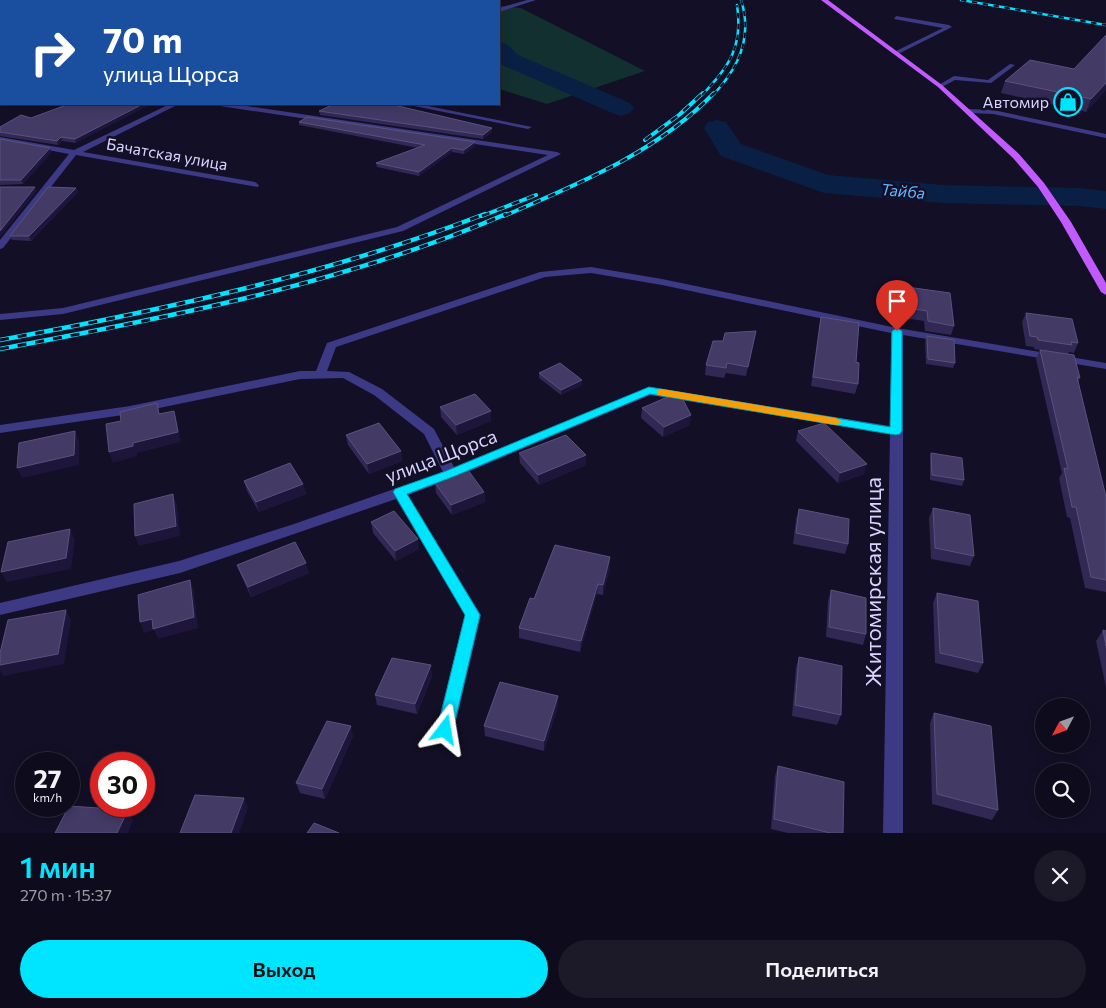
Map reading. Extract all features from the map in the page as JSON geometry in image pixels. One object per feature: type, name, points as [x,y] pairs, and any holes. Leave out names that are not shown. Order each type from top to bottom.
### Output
[{"type":"main road","points":[[824,0],[940,86],[1016,156],[1041,185],[1066,222],[1106,292]]},
{"type":"street","points":[[500,10],[533,0]]},
{"type":"street","points":[[505,3],[513,6]]},
{"type":"street","points":[[896,18],[949,27],[896,54]]},
{"type":"street","points":[[940,86],[954,78],[989,82],[1012,65]]},
{"type":"street","name":"Бачатская улица","points":[[0,246],[74,152],[173,105]]},
{"type":"street","points":[[0,317],[63,310],[400,229],[557,154],[227,105]]},
{"type":"street","points":[[413,105],[528,127]]},
{"type":"street","points":[[969,111],[992,112],[1106,136]]},
{"type":"street","name":"Бачатская улица","points":[[0,139],[254,185]]},
{"type":"street","points":[[320,375],[332,345],[544,274],[591,270],[662,282],[897,331],[1106,366]]},
{"type":"street","name":"Житомирская улица","points":[[894,833],[897,331]]},
{"type":"street","points":[[0,429],[130,410],[300,375],[345,374],[378,392],[429,432],[451,474]]},
{"type":"street","name":"улица Щорса","points":[[0,609],[180,567],[299,528],[451,474],[649,391],[896,431]]},
{"type":"street","points":[[399,492],[473,615],[445,730]]},
{"type":"green space","points":[[500,6],[521,8],[645,71],[547,104],[500,89]]},
{"type":"building","points":[[1106,35],[1106,83],[1091,99],[1005,81],[1030,60],[1074,69]]},
{"type":"building","points":[[66,105],[141,105],[75,139],[61,137],[57,141],[0,132],[0,127],[21,115],[31,118]]},
{"type":"building","points":[[332,105],[400,105],[398,106],[492,128],[483,135],[319,111]]},
{"type":"building","points":[[307,117],[475,142],[464,150],[452,148],[419,172],[376,163],[425,145],[299,122]]},
{"type":"building","points":[[0,139],[50,148],[21,180],[0,180]]},
{"type":"building","points":[[0,187],[35,187],[0,231]]},
{"type":"building","points":[[48,187],[76,188],[29,236],[10,236]]},
{"type":"building","points":[[907,287],[950,293],[954,326],[928,321],[927,311],[908,308]]},
{"type":"building","points":[[1026,313],[1072,319],[1078,343],[1071,342],[1072,345],[1038,340],[1037,337],[1030,336]]},
{"type":"building","points":[[821,317],[859,323],[856,362],[859,363],[858,384],[813,377]]},
{"type":"building","points":[[756,331],[748,367],[727,363],[726,368],[706,365],[713,341],[723,341],[725,333]]},
{"type":"building","points":[[927,336],[954,340],[955,363],[928,359]]},
{"type":"building","points":[[1040,350],[1074,355],[1080,378],[1077,377],[1106,497],[1106,580],[1091,577],[1076,507],[1072,507],[1064,468],[1068,469]]},
{"type":"building","points":[[560,363],[582,380],[561,390],[539,373]]},
{"type":"building","points":[[679,392],[691,415],[664,427],[642,408]]},
{"type":"building","points":[[475,394],[491,411],[456,425],[440,407]]},
{"type":"building","points":[[157,403],[159,414],[174,411],[178,432],[133,443],[133,446],[109,452],[106,424],[121,421],[120,412]]},
{"type":"building","points":[[379,423],[401,451],[367,464],[346,435]]},
{"type":"building","points":[[824,423],[867,464],[840,473],[798,431]]},
{"type":"building","points":[[75,431],[74,455],[17,468],[19,443]]},
{"type":"building","points":[[566,435],[586,455],[538,475],[519,453]]},
{"type":"building","points":[[931,453],[962,458],[964,480],[932,475]]},
{"type":"building","points":[[290,463],[303,484],[256,502],[244,481]]},
{"type":"building","points":[[468,470],[484,492],[451,505],[435,483]]},
{"type":"building","points":[[173,494],[176,526],[135,536],[134,504]]},
{"type":"building","points":[[933,508],[970,515],[974,556],[935,548]]},
{"type":"building","points":[[799,509],[849,519],[848,544],[796,533]]},
{"type":"building","points":[[394,511],[418,539],[395,551],[371,522]]},
{"type":"building","points":[[70,529],[66,558],[1,572],[8,542]]},
{"type":"building","points":[[295,542],[306,563],[248,587],[237,565]]},
{"type":"building","points":[[555,545],[610,557],[603,585],[598,584],[581,641],[519,628],[530,598],[534,599]]},
{"type":"building","points":[[190,580],[194,617],[153,629],[152,619],[140,622],[138,595]]},
{"type":"building","points":[[831,590],[866,598],[866,634],[829,627]]},
{"type":"building","points":[[937,593],[978,601],[983,663],[940,653]]},
{"type":"building","points":[[66,610],[58,654],[0,665],[0,653],[8,620]]},
{"type":"building","points":[[1103,630],[1106,631],[1106,646]]},
{"type":"building","points":[[799,657],[842,666],[841,715],[795,705]]},
{"type":"building","points":[[392,658],[431,665],[415,704],[375,695]]},
{"type":"building","points":[[500,682],[558,696],[544,741],[484,726]]},
{"type":"building","points":[[934,713],[991,726],[998,810],[937,794]]},
{"type":"building","points":[[327,721],[351,726],[322,789],[296,783]]},
{"type":"building","points":[[778,766],[844,782],[843,833],[830,833],[774,819]]},
{"type":"building","points":[[195,795],[244,798],[231,833],[180,833]]},
{"type":"building","points":[[80,807],[90,807],[90,817],[125,817],[117,833],[55,833],[63,817],[80,817]]},
{"type":"building","points":[[314,823],[339,833],[307,833]]},
{"type":"waterway","name":"Тайба","points":[[500,50],[510,60],[621,108]]},
{"type":"waterway","name":"Тайба","points":[[717,128],[731,150],[824,184],[943,194],[1080,197],[1106,200]]},
{"type":"railway","points":[[713,95],[730,74],[741,51],[745,27],[741,0]]},
{"type":"railway","points":[[961,0],[1106,25]]},
{"type":"railway","points":[[702,95],[727,65],[736,44],[738,32],[737,5]]},
{"type":"railway","points":[[645,140],[679,115],[703,93]]},
{"type":"railway","points":[[504,216],[588,179],[642,150],[667,133],[714,93]]},
{"type":"railway","points":[[482,216],[536,195]]},
{"type":"railway","points":[[0,340],[123,316],[245,288],[366,255],[485,214]]},
{"type":"railway","points":[[0,349],[129,324],[321,279],[383,260],[506,214]]},
{"type":"slow traffic","points":[[662,393],[836,422]]},
{"type":"place","name":"Автомир","points":[[1068,102]]},
{"type":"route","points":[[445,730],[473,615],[399,492],[451,474],[649,391],[896,431],[897,331]]}]
